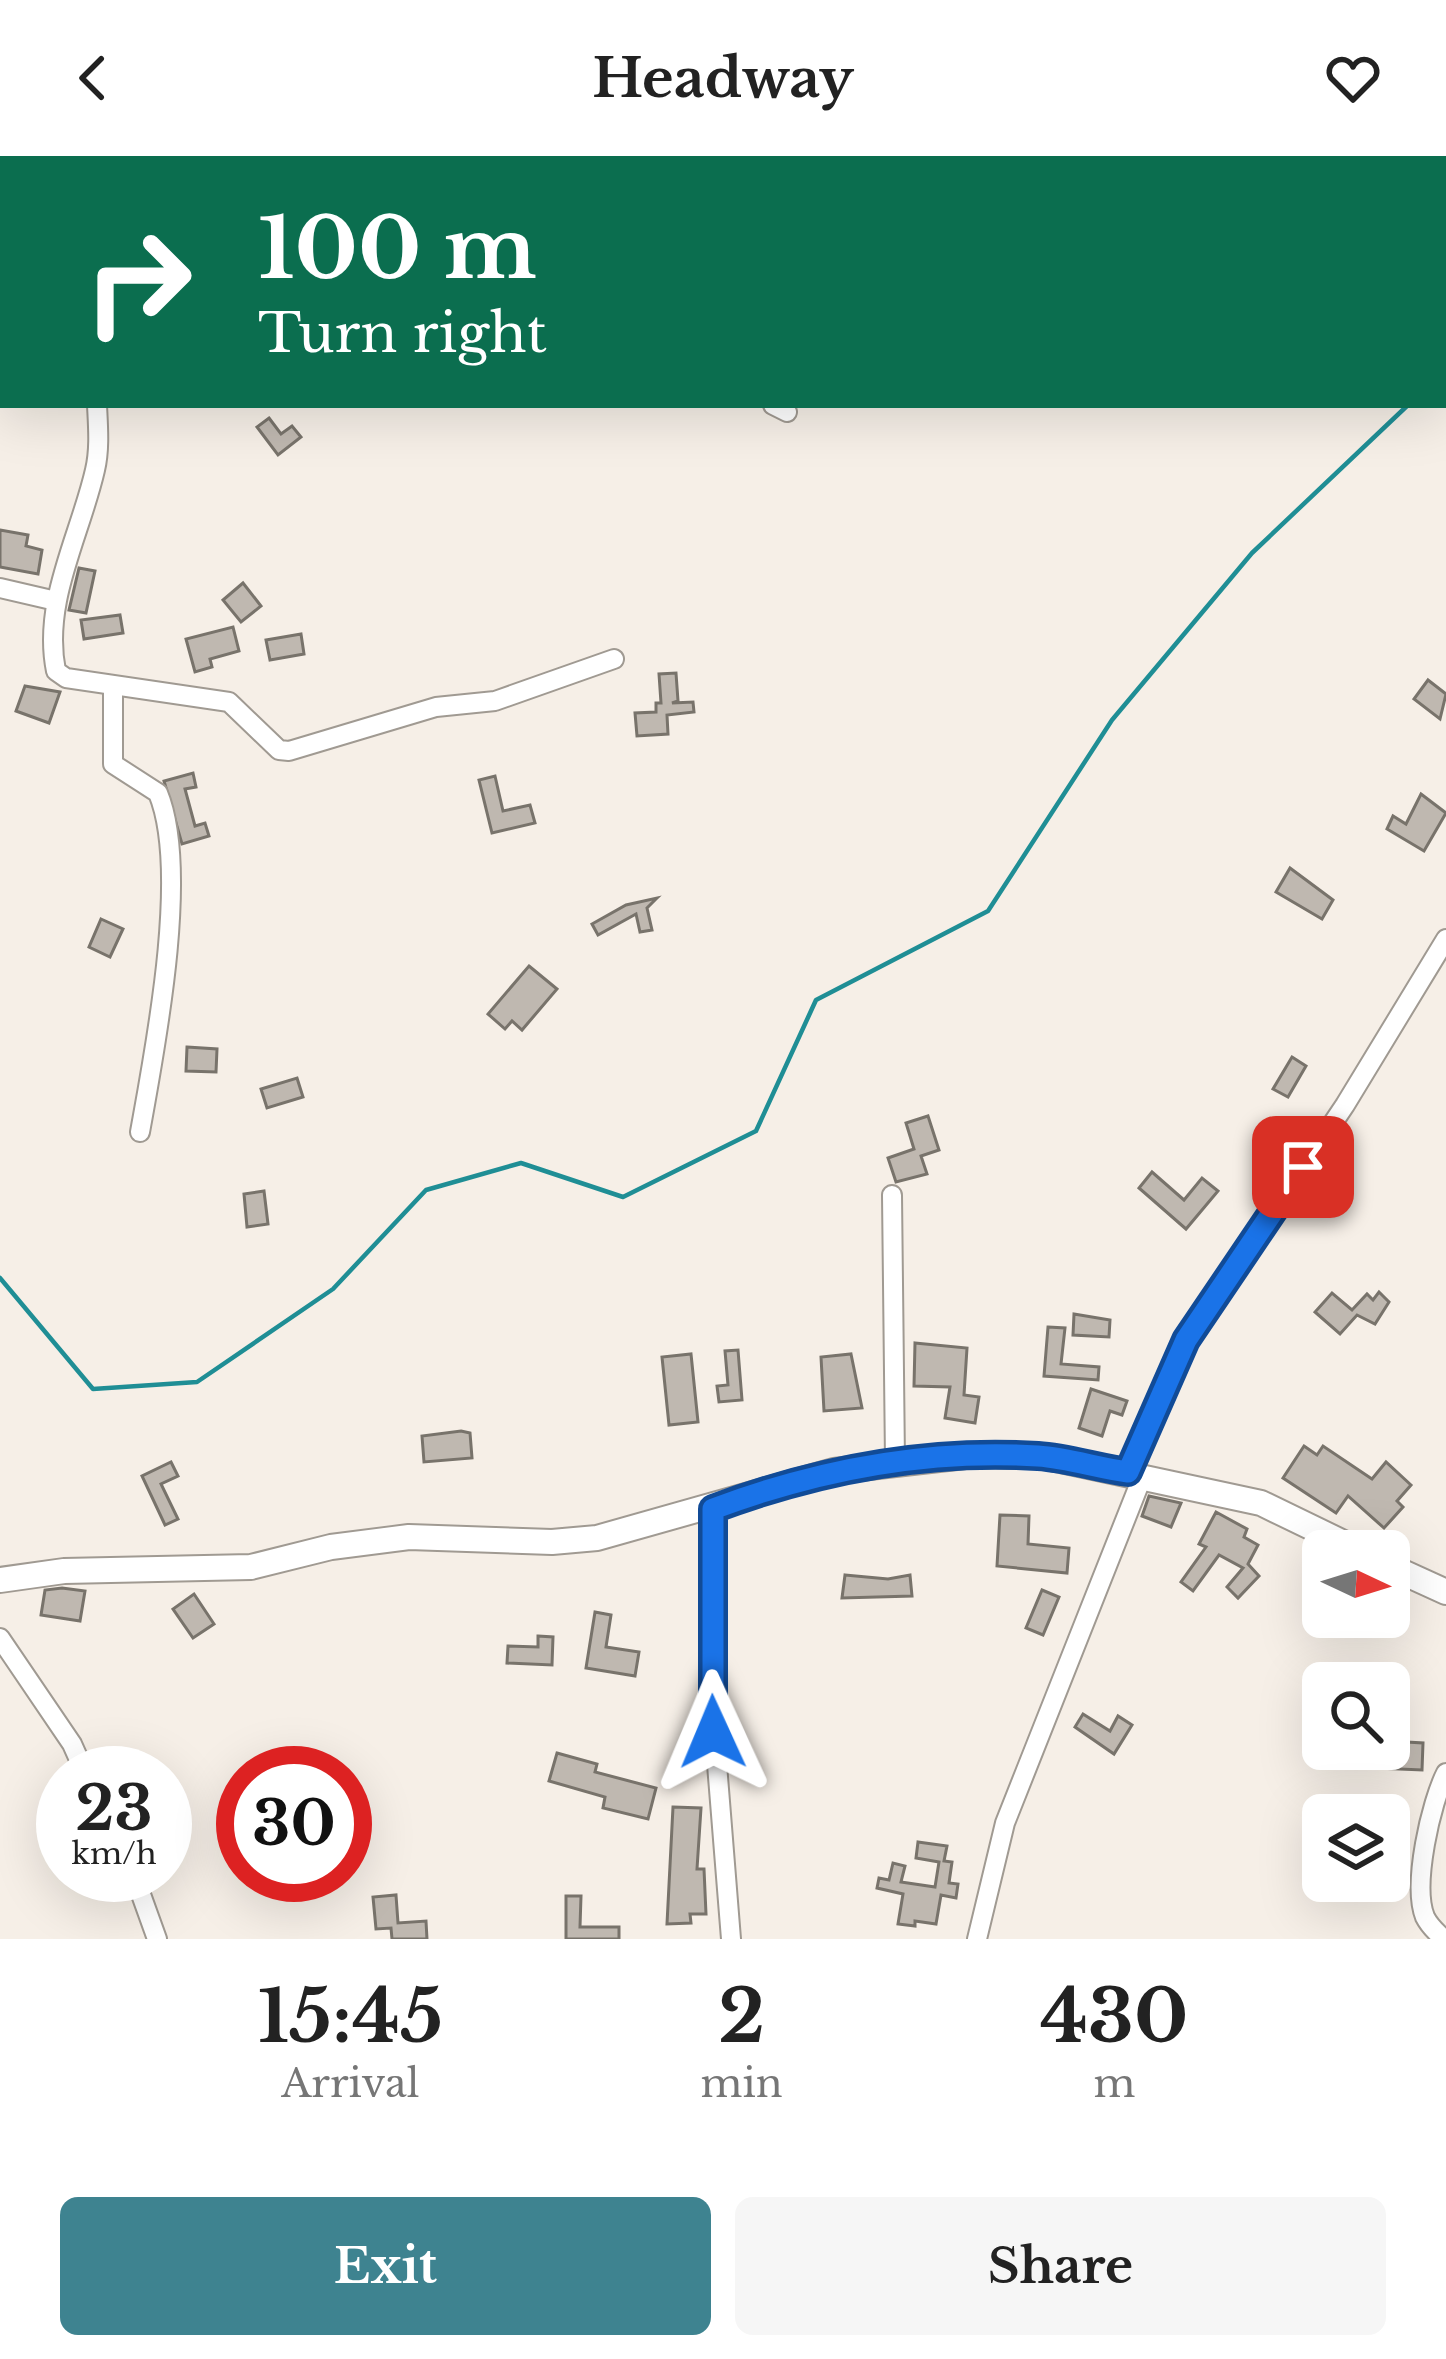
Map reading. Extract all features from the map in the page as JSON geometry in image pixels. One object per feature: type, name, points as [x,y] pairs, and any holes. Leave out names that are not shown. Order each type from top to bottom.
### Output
[{"type":"street","points":[[97,408],[96,467],[56,601],[56,670],[66,678],[229,702],[279,750],[289,751],[436,706],[495,700],[614,659]]},
{"type":"street","points":[[0,588],[56,601]]},
{"type":"street","points":[[113,686],[113,764],[158,793],[169,865],[159,1022],[140,1132]]},
{"type":"street","points":[[977,1939],[1005,1823],[1186,1340],[1345,1105],[1446,939]]},
{"type":"street","points":[[892,1195],[895,1461]]},
{"type":"street","points":[[0,1580],[64,1571],[251,1567],[331,1547],[409,1537],[552,1542],[597,1538],[713,1509],[771,1488],[895,1461],[1042,1456],[1261,1503],[1317,1530]]},
{"type":"street","points":[[713,1509],[712,1702],[731,1939]]},
{"type":"street","points":[[1410,1576],[1446,1592]]},
{"type":"street","points":[[0,1639],[73,1746]]},
{"type":"street","points":[[1444,1939],[1426,1920],[1423,1905],[1428,1824],[1446,1773]]},
{"type":"street","points":[[144,1902],[157,1939]]},
{"type":"building","points":[[269,418],[281,434],[292,426],[301,437],[278,455],[257,427]]},
{"type":"building","points":[[0,530],[28,535],[26,546],[42,550],[38,574],[0,567]]},
{"type":"building","points":[[79,568],[95,571],[86,613],[69,610]]},
{"type":"building","points":[[243,583],[261,606],[241,622],[223,600]]},
{"type":"building","points":[[120,615],[123,633],[84,639],[81,620]]},
{"type":"building","points":[[233,627],[239,651],[210,659],[212,667],[195,672],[186,639]]},
{"type":"building","points":[[301,634],[304,654],[270,660],[266,640]]},
{"type":"building","points":[[676,673],[678,701],[672,703],[693,702],[694,712],[667,715],[668,734],[637,736],[635,713],[656,712],[656,703],[661,703],[659,674]]},
{"type":"building","points":[[1428,680],[1446,694],[1440,719],[1414,699]]},
{"type":"building","points":[[25,686],[60,692],[49,723],[16,711]]},
{"type":"building","points":[[193,773],[196,787],[185,789],[195,826],[205,823],[209,836],[182,844],[164,781]]},
{"type":"building","points":[[495,776],[503,811],[530,805],[535,823],[492,833],[479,780]]},
{"type":"building","points":[[1421,794],[1446,813],[1424,851],[1387,829],[1393,816],[1406,824]]},
{"type":"building","points":[[1290,868],[1333,900],[1322,919],[1276,892]]},
{"type":"building","points":[[657,898],[647,908],[652,930],[640,932],[636,914],[598,935],[592,924],[626,905]]},
{"type":"building","points":[[101,919],[123,929],[110,957],[89,947]]},
{"type":"building","points":[[529,966],[557,989],[522,1030],[512,1021],[505,1029],[488,1014]]},
{"type":"building","points":[[187,1047],[217,1049],[216,1072],[186,1071]]},
{"type":"building","points":[[1292,1057],[1306,1066],[1288,1097],[1273,1089]]},
{"type":"building","points":[[297,1078],[303,1097],[267,1108],[261,1089]]},
{"type":"building","points":[[928,1116],[939,1150],[921,1156],[927,1174],[896,1182],[888,1158],[914,1149],[906,1123]]},
{"type":"building","points":[[1152,1172],[1184,1200],[1202,1178],[1218,1191],[1186,1229],[1139,1188]]},
{"type":"building","points":[[264,1191],[268,1224],[247,1227],[244,1194]]},
{"type":"building","points":[[1379,1292],[1389,1302],[1375,1324],[1357,1315],[1340,1334],[1315,1312],[1332,1293],[1352,1310],[1367,1294],[1373,1300]]},
{"type":"building","points":[[1074,1314],[1110,1320],[1109,1337],[1073,1335]]},
{"type":"building","points":[[1048,1327],[1065,1328],[1061,1364],[1099,1367],[1098,1380],[1044,1376]]},
{"type":"building","points":[[915,1343],[967,1348],[964,1395],[979,1397],[975,1423],[945,1418],[950,1387],[914,1386]]},
{"type":"building","points":[[738,1350],[742,1400],[719,1402],[717,1386],[728,1385],[725,1351]]},
{"type":"building","points":[[691,1354],[698,1422],[669,1425],[662,1357]]},
{"type":"building","points":[[851,1354],[862,1408],[824,1411],[821,1357]]},
{"type":"building","points":[[1091,1389],[1127,1401],[1122,1415],[1110,1411],[1102,1436],[1079,1428]]},
{"type":"building","points":[[470,1433],[472,1458],[424,1462],[422,1436]]},
{"type":"building","points":[[1304,1446],[1317,1455],[1323,1446],[1372,1479],[1386,1462],[1411,1485],[1397,1501],[1403,1507],[1384,1528],[1348,1496],[1336,1513],[1283,1478]]},
{"type":"building","points":[[171,1462],[178,1476],[161,1484],[178,1519],[165,1525],[142,1476]]},
{"type":"building","points":[[1149,1496],[1181,1503],[1171,1527],[1142,1516]]},
{"type":"building","points":[[1216,1512],[1247,1529],[1244,1537],[1258,1545],[1248,1564],[1259,1576],[1238,1598],[1227,1587],[1243,1568],[1219,1555],[1193,1591],[1181,1582],[1206,1547],[1199,1544]]},
{"type":"building","points":[[1000,1515],[1029,1516],[1028,1544],[1069,1548],[1067,1573],[997,1566]]},
{"type":"building","points":[[845,1575],[888,1579],[910,1575],[912,1596],[842,1598]]},
{"type":"building","points":[[45,1590],[85,1591],[80,1621],[41,1615]]},
{"type":"building","points":[[1042,1590],[1059,1597],[1043,1635],[1026,1628]]},
{"type":"building","points":[[194,1594],[214,1624],[193,1638],[173,1609]]},
{"type":"building","points":[[595,1612],[611,1615],[606,1647],[639,1652],[635,1676],[586,1668]]},
{"type":"building","points":[[538,1636],[553,1637],[552,1665],[507,1663],[508,1646],[538,1647]]},
{"type":"building","points":[[1083,1714],[1110,1731],[1118,1716],[1132,1725],[1114,1754],[1075,1727]]},
{"type":"building","points":[[1410,1742],[1423,1743],[1422,1770],[1410,1769]]},
{"type":"building","points":[[557,1753],[597,1764],[595,1772],[656,1788],[648,1819],[603,1808],[605,1797],[549,1781]]},
{"type":"building","points":[[673,1807],[701,1808],[697,1869],[704,1869],[706,1914],[690,1914],[691,1923],[667,1924]]},
{"type":"building","points":[[918,1842],[947,1846],[944,1861],[952,1862],[949,1883],[958,1884],[956,1898],[941,1895],[936,1924],[898,1924],[903,1894],[877,1888],[879,1878],[889,1880],[893,1863],[905,1866],[901,1882],[935,1887],[939,1862],[916,1858]]},
{"type":"building","points":[[396,1895],[398,1923],[426,1921],[427,1939],[392,1939],[391,1928],[376,1929],[373,1897]]},
{"type":"building","points":[[566,1896],[581,1896],[580,1927],[619,1927],[619,1939],[566,1939]]},
{"type":"waterway","points":[[0,1278],[93,1389],[197,1382],[333,1289],[426,1190],[521,1163],[623,1197],[756,1131],[816,1000],[988,911],[1112,720],[1252,553],[1405,408]]},
{"type":"route","points":[[713,1732],[713,1509],[771,1488],[895,1461],[1042,1456],[1128,1472],[1186,1340],[1303,1167]]}]
